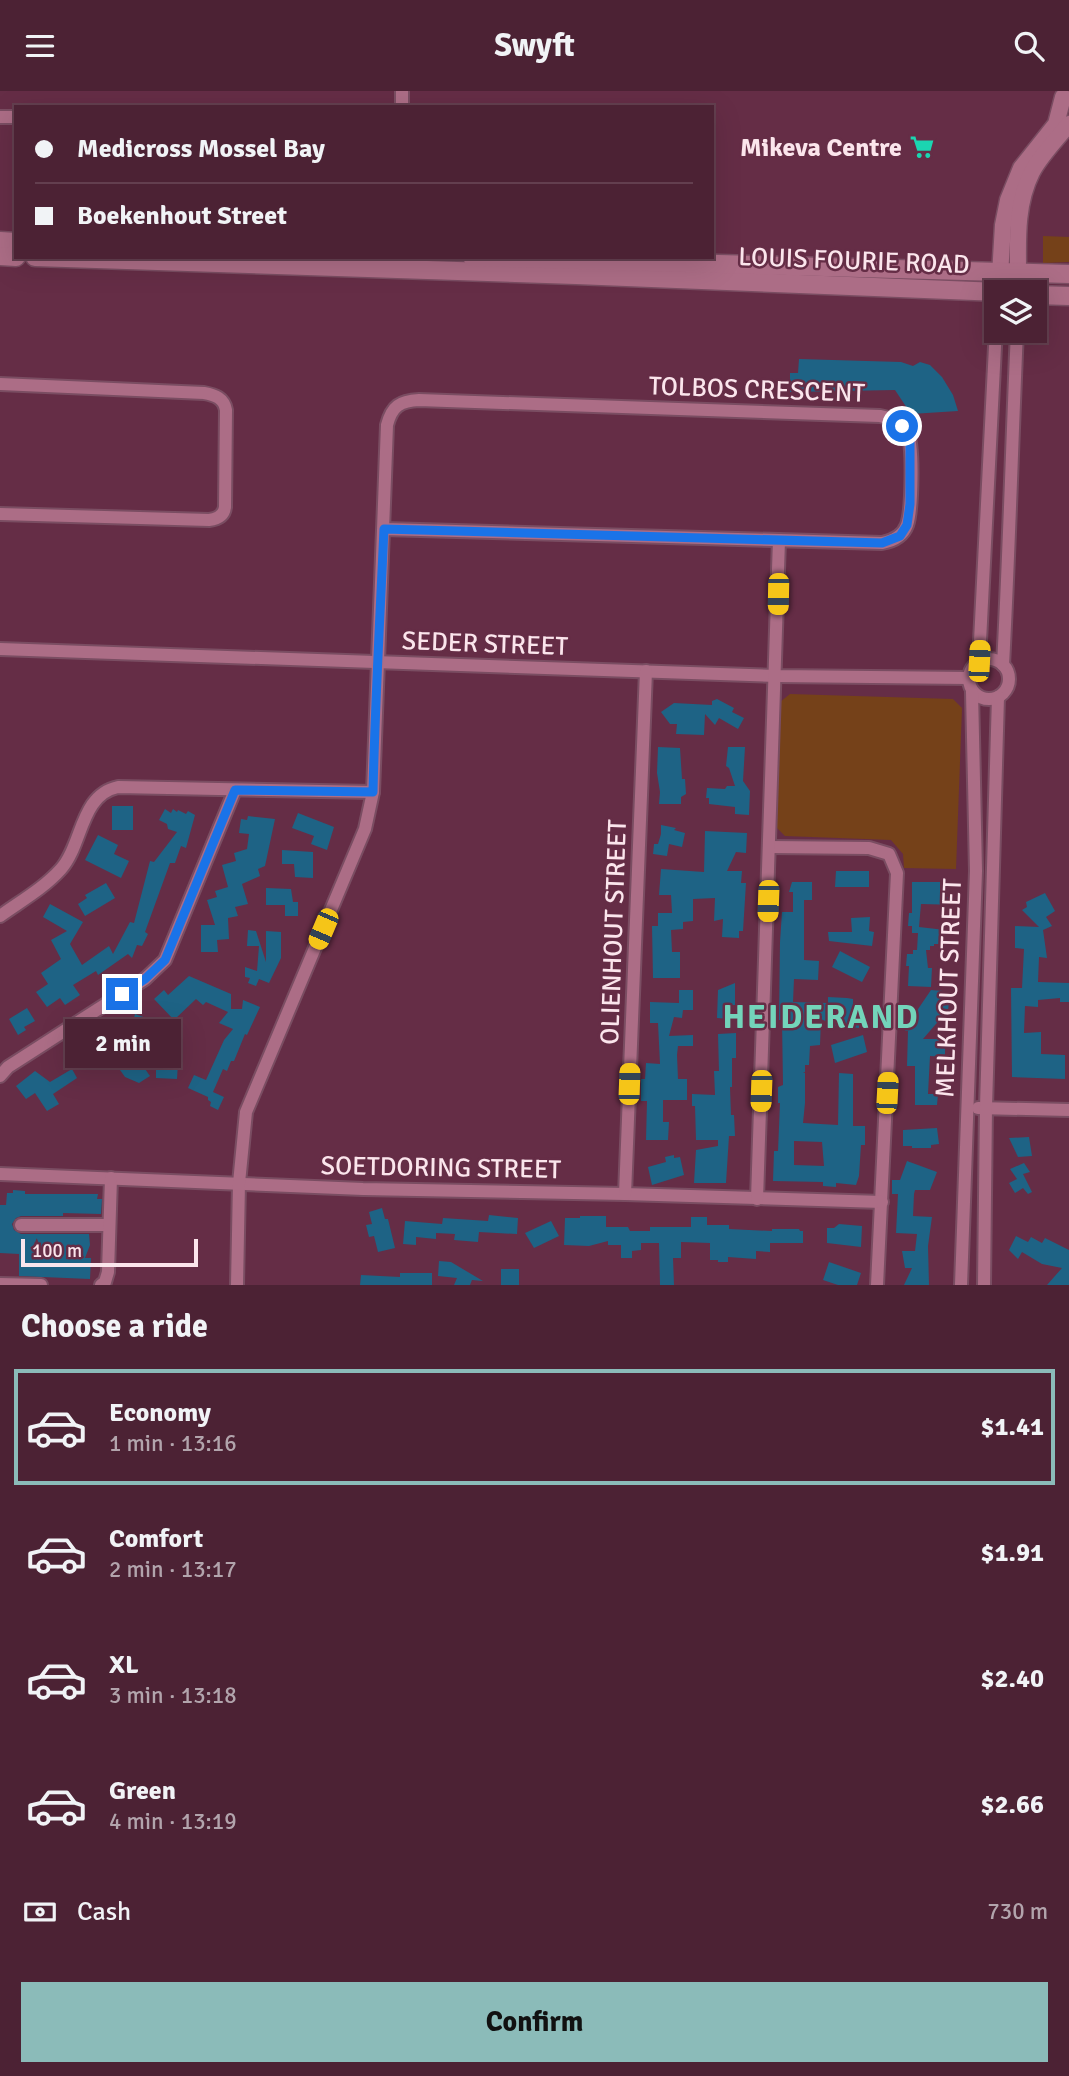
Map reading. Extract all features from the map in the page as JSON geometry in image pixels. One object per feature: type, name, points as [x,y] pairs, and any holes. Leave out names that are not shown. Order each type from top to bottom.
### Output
[{"type":"main road","name":"LOUIS FOURIE ROAD","points":[[95,259],[984,291]]},
{"type":"main road","name":"LOUIS FOURIE ROAD","points":[[547,259],[1069,274]]},
{"type":"main road","points":[[1047,295],[1069,296]]},
{"type":"street","points":[[999,280],[1008,199],[1021,168],[1056,124],[1064,98]]},
{"type":"street","points":[[1018,280],[1018,219],[1021,201],[1034,168],[1069,124]]},
{"type":"street","points":[[979,661],[995,343]]},
{"type":"street","points":[[1003,665],[993,659],[979,661],[973,666],[968,678],[972,692],[984,699],[998,697],[1008,687],[1009,680],[1003,665],[1016,343]]},
{"type":"street","points":[[0,384],[204,393],[215,395],[222,400],[226,410],[225,507],[222,515],[218,517],[209,520],[0,514]]},
{"type":"street","name":"TOLBOS CRESCENT","points":[[237,1285],[239,1183],[246,1112],[365,829],[373,792],[387,425],[392,411],[401,402],[419,400],[880,416],[894,419],[902,426],[910,441],[910,504],[907,525],[900,536],[882,543],[384,529]]},
{"type":"street","points":[[757,1199],[779,540]]},
{"type":"street","name":"SEDER STREET","points":[[0,649],[776,675],[968,678]]},
{"type":"street","name":"OLIENHOUT STREET","points":[[625,1194],[646,671]]},
{"type":"street","name":"MELKHOUT STREET","points":[[961,1285],[976,871],[972,692]]},
{"type":"street","name":"MELKHOUT STREET","points":[[984,1285],[986,1107],[998,697]]},
{"type":"street","points":[[0,916],[41,888],[64,866],[93,802],[107,790],[118,787],[373,792]]},
{"type":"street","points":[[0,1076],[8,1067],[145,979],[165,960],[235,790]]},
{"type":"street","points":[[770,846],[869,848],[889,854],[895,864],[897,887],[877,1285]]},
{"type":"street","points":[[967,1108],[1069,1110]]},
{"type":"street","name":"SOETDORING STREET","points":[[0,1174],[363,1189],[882,1202]]},
{"type":"street","points":[[101,1285],[108,1272],[111,1178]]},
{"type":"street","points":[[21,1225],[109,1225]]},
{"type":"street","points":[[0,1284],[41,1285]]},
{"type":"shaded area","points":[[1043,236],[1069,237],[1069,262],[1043,263]]},
{"type":"shaded area","points":[[790,694],[953,699],[962,708],[956,869],[904,868],[903,854],[891,840],[785,836],[776,827],[780,702]]},
{"type":"building","points":[[799,359],[901,362],[913,366],[920,362],[930,365],[942,377],[953,395],[958,411],[911,414],[895,390],[790,392],[790,373],[798,373]]},
{"type":"building","points":[[717,699],[734,708],[732,712],[744,718],[738,729],[719,718],[715,725],[705,714],[704,735],[676,734],[677,724],[670,724],[661,712],[674,703],[712,705],[712,701]]},
{"type":"building","points":[[658,747],[680,748],[686,794],[681,797],[681,804],[659,804]]},
{"type":"building","points":[[728,747],[745,747],[743,781],[750,791],[749,815],[735,814],[735,807],[709,804],[709,798],[706,798],[707,788],[725,789],[727,786],[735,786],[726,766]]},
{"type":"building","points":[[112,806],[133,806],[133,830],[112,830]]},
{"type":"building","points":[[165,809],[171,813],[173,809],[195,815],[186,848],[181,846],[175,863],[170,863],[142,946],[137,945],[132,958],[128,954],[98,975],[96,971],[73,985],[80,995],[65,1005],[60,998],[47,1007],[36,992],[48,984],[41,973],[61,959],[51,940],[67,931],[43,917],[50,904],[83,922],[70,944],[82,965],[109,946],[113,954],[130,922],[134,923],[150,861],[154,862],[177,832],[168,829],[167,824],[159,820]]},
{"type":"building","points":[[298,813],[334,827],[327,850],[311,844],[314,836],[292,828]]},
{"type":"building","points":[[248,816],[275,819],[265,866],[258,869],[260,876],[242,884],[248,904],[235,907],[238,916],[228,918],[229,939],[217,940],[218,952],[201,952],[201,925],[215,925],[207,900],[217,897],[215,891],[228,887],[222,865],[236,861],[234,853],[247,849],[249,834],[239,833],[241,819],[247,820]]},
{"type":"building","points":[[661,825],[685,833],[682,847],[669,844],[667,856],[653,854],[654,844],[658,844],[661,834]]},
{"type":"building","points":[[705,831],[747,833],[746,853],[736,852],[727,871],[742,871],[741,883],[746,883],[743,931],[739,931],[739,938],[722,937],[723,919],[714,921],[715,898],[693,899],[693,921],[683,922],[683,929],[671,930],[672,952],[680,952],[680,978],[653,978],[652,926],[658,926],[658,913],[672,913],[671,895],[659,895],[661,869],[704,872]]},
{"type":"building","points":[[98,835],[118,845],[114,854],[129,861],[121,878],[85,860]]},
{"type":"building","points":[[282,850],[313,852],[313,878],[295,877],[294,864],[282,864]]},
{"type":"building","points":[[836,871],[869,871],[869,887],[835,887]]},
{"type":"building","points":[[792,882],[812,882],[812,900],[804,900],[804,960],[819,961],[818,980],[794,979],[793,1002],[828,1003],[828,997],[847,998],[853,999],[853,1006],[860,1007],[859,1028],[836,1026],[821,1019],[820,1045],[810,1046],[809,1065],[805,1065],[803,1073],[803,1123],[838,1125],[839,1073],[853,1074],[853,1126],[865,1126],[865,1145],[861,1145],[856,1185],[836,1183],[836,1187],[823,1186],[823,1182],[773,1181],[774,1151],[778,1151],[778,1087],[783,1085],[782,1020],[779,1020],[780,942],[782,912],[793,912],[793,892],[789,892]],"holes":[[[794,1141],[822,1142],[824,1166],[794,1165]]]},
{"type":"building","points":[[912,882],[940,882],[940,896],[960,899],[959,905],[921,904],[919,927],[945,930],[944,944],[934,944],[930,946],[930,950],[926,950],[928,968],[932,968],[931,987],[908,986],[907,954],[913,954],[913,950],[917,950],[918,933],[912,933],[912,926],[908,926],[909,913],[912,913]]},
{"type":"building","points":[[106,883],[115,898],[85,916],[78,904],[87,898],[85,895]]},
{"type":"building","points":[[266,888],[291,889],[293,902],[298,902],[298,916],[285,916],[285,905],[266,905]]},
{"type":"building","points":[[1045,893],[1055,911],[1046,917],[1052,926],[1043,930],[1047,958],[1039,957],[1038,982],[1069,983],[1069,1002],[1060,1002],[1060,998],[1038,1000],[1038,1007],[1025,1006],[1024,1033],[1041,1032],[1041,1054],[1065,1055],[1065,1079],[1012,1077],[1011,988],[1022,988],[1024,949],[1015,948],[1015,926],[1039,927],[1022,910],[1027,907],[1026,902]]},
{"type":"building","points":[[870,917],[869,931],[874,932],[872,946],[829,941],[828,932],[852,932],[851,918]]},
{"type":"building","points":[[248,930],[256,931],[266,962],[266,931],[281,932],[281,958],[269,983],[259,979],[256,986],[248,983],[250,978],[245,977],[245,967],[257,971],[259,946],[247,946]]},
{"type":"building","points":[[840,951],[870,967],[862,982],[832,967]]},
{"type":"building","points":[[189,976],[231,994],[231,1009],[242,1009],[243,1000],[260,1007],[234,1061],[231,1061],[227,1071],[223,1069],[213,1092],[224,1097],[218,1110],[210,1106],[208,1097],[188,1088],[194,1075],[206,1080],[224,1040],[233,1029],[219,1023],[228,1012],[206,1002],[203,1005],[196,999],[174,1020],[154,999],[164,990],[168,995]]},
{"type":"building","points":[[735,983],[735,1005],[730,1005],[730,1019],[717,1018],[718,990]]},
{"type":"building","points":[[679,990],[693,990],[693,1010],[683,1010],[682,1018],[674,1017],[669,1036],[693,1035],[693,1046],[678,1046],[677,1055],[678,1079],[687,1079],[687,1100],[663,1100],[663,1122],[669,1122],[668,1140],[646,1140],[647,1101],[641,1101],[641,1079],[645,1079],[646,1063],[660,1064],[658,1023],[650,1023],[650,1002],[679,1003]]},
{"type":"building","points":[[931,990],[943,991],[943,997],[950,996],[948,1010],[923,1039],[945,1039],[945,1057],[930,1056],[928,1094],[938,1094],[937,1105],[915,1105],[915,1066],[907,1066],[908,1031],[905,1031],[910,1016],[914,1015]]},
{"type":"building","points":[[27,1008],[35,1021],[24,1027],[26,1030],[18,1035],[9,1019]]},
{"type":"building","points":[[135,1014],[160,1023],[157,1032],[151,1030],[150,1034],[125,1030],[128,1017],[134,1018]]},
{"type":"building","points":[[115,1027],[126,1043],[104,1060],[90,1043]]},
{"type":"building","points":[[736,1033],[736,1058],[732,1058],[730,1087],[735,1136],[729,1136],[726,1183],[694,1183],[696,1150],[718,1146],[718,1140],[696,1140],[692,1094],[715,1095],[714,1071],[719,1071],[718,1034]]},
{"type":"building","points":[[863,1035],[867,1052],[835,1063],[831,1045]]},
{"type":"building","points":[[138,1059],[150,1076],[139,1083],[125,1077],[120,1070]]},
{"type":"building","points":[[156,1063],[178,1063],[177,1079],[156,1078]]},
{"type":"building","points":[[72,1069],[77,1078],[53,1094],[59,1104],[47,1111],[35,1093],[26,1099],[16,1086],[35,1071],[50,1082]]},
{"type":"building","points":[[937,1128],[939,1144],[931,1145],[931,1148],[903,1146],[903,1130]]},
{"type":"building","points":[[1029,1137],[1032,1156],[1018,1157],[1009,1138]]},
{"type":"building","points":[[674,1155],[674,1158],[680,1157],[684,1175],[652,1185],[648,1167],[666,1162],[665,1157]]},
{"type":"building","points":[[907,1161],[937,1172],[930,1190],[915,1190],[914,1194],[913,1216],[932,1217],[928,1246],[929,1285],[904,1285],[912,1268],[905,1268],[902,1251],[915,1251],[917,1234],[896,1233],[898,1194],[892,1194],[892,1180],[900,1180]]},
{"type":"building","points":[[1024,1163],[1030,1172],[1023,1174],[1032,1192],[1028,1194],[1023,1188],[1015,1193],[1009,1183],[1017,1179],[1010,1169]]},
{"type":"building","points":[[13,1190],[25,1191],[25,1194],[98,1194],[97,1199],[102,1199],[101,1214],[21,1216],[12,1224],[14,1230],[21,1234],[89,1234],[90,1245],[85,1258],[91,1258],[90,1279],[19,1276],[19,1254],[0,1253],[0,1205],[6,1205],[7,1193],[13,1193]]},
{"type":"building","points":[[382,1208],[385,1219],[388,1219],[395,1248],[378,1252],[374,1236],[369,1237],[366,1225],[372,1224],[369,1212]]},
{"type":"building","points":[[489,1215],[518,1218],[517,1234],[479,1232],[478,1242],[454,1240],[455,1234],[436,1233],[436,1239],[416,1237],[416,1245],[403,1244],[405,1221],[442,1224],[443,1218],[488,1221]]},
{"type":"building","points":[[606,1216],[606,1227],[628,1227],[630,1231],[650,1231],[650,1227],[691,1227],[691,1217],[707,1217],[707,1225],[729,1225],[729,1229],[799,1229],[803,1231],[803,1243],[770,1243],[770,1252],[756,1251],[756,1259],[728,1257],[728,1262],[718,1262],[710,1260],[710,1243],[681,1242],[681,1258],[673,1258],[674,1285],[660,1285],[659,1243],[641,1243],[641,1250],[632,1251],[632,1258],[621,1258],[621,1245],[608,1245],[608,1241],[589,1246],[564,1245],[565,1218]]},
{"type":"building","points":[[551,1221],[559,1236],[534,1248],[525,1233]]},
{"type":"building","points":[[839,1224],[862,1226],[861,1247],[827,1243],[827,1228],[834,1228]]},
{"type":"building","points":[[1016,1236],[1028,1242],[1031,1237],[1042,1243],[1045,1238],[1069,1250],[1069,1285],[1047,1285],[1062,1268],[1042,1264],[1022,1252],[1018,1259],[1009,1250]]},
{"type":"building","points":[[439,1261],[451,1262],[483,1281],[472,1280],[470,1285],[454,1285],[457,1278],[438,1276]]},
{"type":"building","points":[[829,1262],[861,1273],[857,1285],[838,1285],[823,1280]]},
{"type":"building","points":[[501,1269],[519,1269],[519,1285],[501,1285]]},
{"type":"building","points":[[400,1273],[432,1273],[432,1285],[360,1285],[361,1275],[400,1277]]},
{"type":"place","name":"Mikeva Centre","points":[[922,147]]},
{"type":"district","name":"HEIDERAND","points":[[821,1016]]},
{"type":"route","points":[[122,994],[145,979],[165,960],[235,790],[373,792],[376,662],[384,529],[882,543],[900,536],[907,525],[910,504],[910,441],[902,426]]}]
